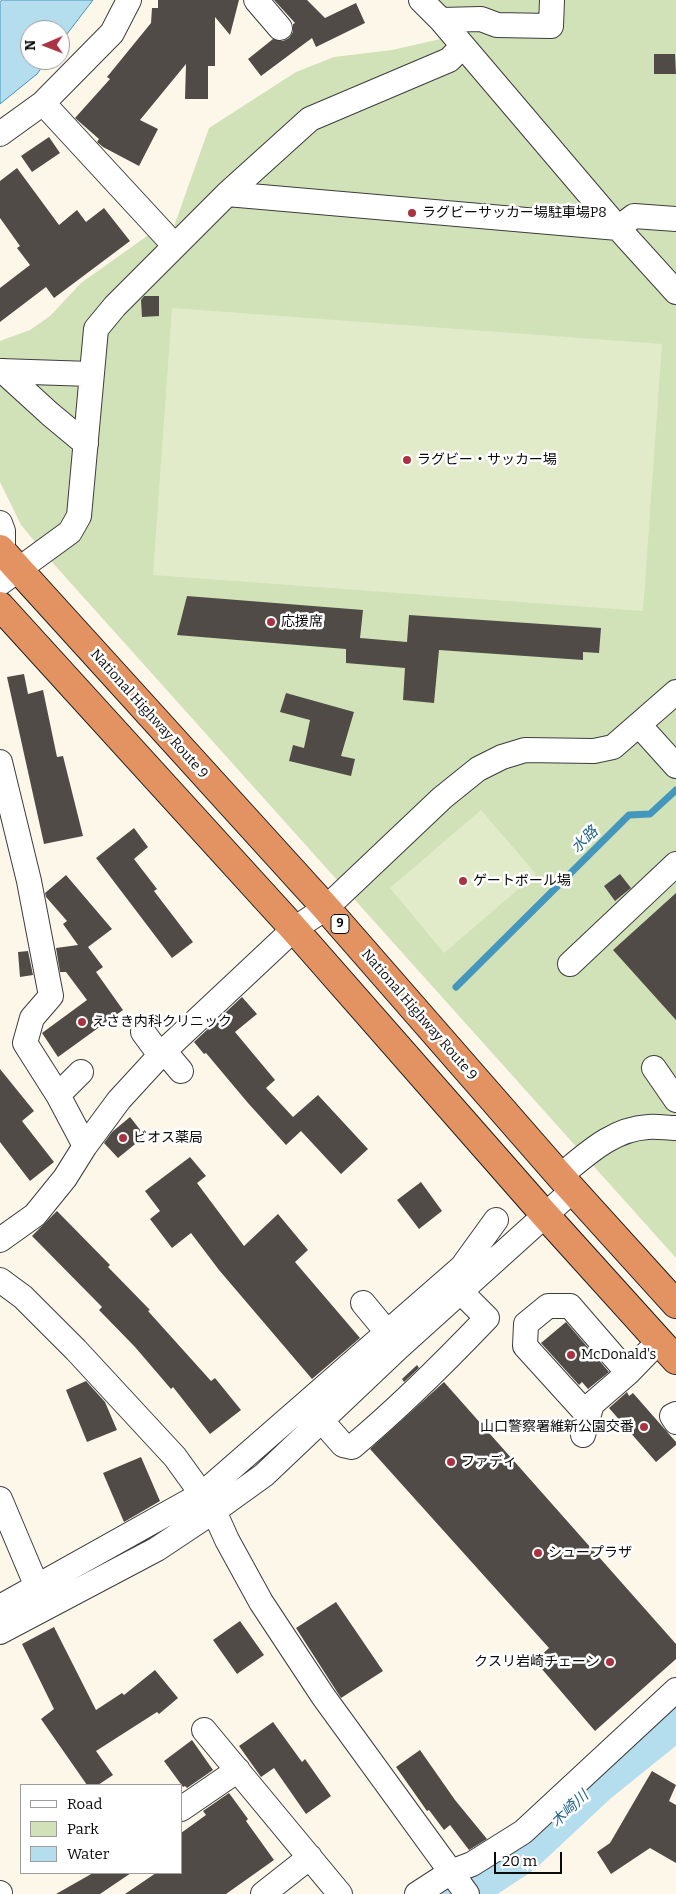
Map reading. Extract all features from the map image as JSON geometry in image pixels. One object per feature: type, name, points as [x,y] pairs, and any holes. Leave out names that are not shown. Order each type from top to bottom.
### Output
[{"type":"highway","name":"National Highway Route 9","points":[[5,564],[326,908],[566,1183],[676,1304]]},
{"type":"highway","points":[[0,606],[294,929],[667,1350]]},
{"type":"street","points":[[0,134],[43,103],[112,33],[129,0]]},
{"type":"street","points":[[256,0],[280,28]]},
{"type":"street","points":[[421,0],[441,20],[618,228],[676,292]]},
{"type":"street","points":[[441,20],[481,19],[497,25],[551,26],[552,0]]},
{"type":"street","points":[[0,523],[3,531],[5,564],[70,532],[79,516],[96,329],[115,306],[227,194],[310,119],[449,60],[463,46]]},
{"type":"street","points":[[43,103],[175,246]]},
{"type":"street","points":[[227,194],[618,228],[634,216],[676,219]]},
{"type":"street","points":[[1,371],[91,374]]},
{"type":"street","points":[[1,371],[86,444]]},
{"type":"street","points":[[0,1240],[35,1215],[65,1178],[85,1146],[119,1100],[162,1053],[294,929],[326,908],[442,798],[478,769],[502,757],[525,750],[594,751],[613,747],[676,692]]},
{"type":"street","points":[[639,725],[676,766]]},
{"type":"street","points":[[0,762],[29,881],[51,996],[32,1018],[25,1043],[58,1095],[85,1146]]},
{"type":"street","points":[[570,964],[676,864]]},
{"type":"street","points":[[143,1032],[182,1071]]},
{"type":"street","points":[[654,1068],[676,1100]]},
{"type":"street","points":[[58,1095],[81,1072]]},
{"type":"street","points":[[0,1606],[42,1597],[157,1549],[394,1340],[461,1292],[546,1215],[566,1183],[601,1143],[621,1133],[648,1127],[676,1128]]},
{"type":"street","points":[[208,1503],[264,1475],[321,1420],[462,1267],[496,1220]]},
{"type":"street","points":[[0,1280],[23,1297],[76,1350],[175,1457],[208,1503],[257,1594],[323,1696],[467,1894]]},
{"type":"street","points":[[321,1420],[343,1445],[352,1447],[374,1428],[446,1361],[487,1318],[461,1292]]},
{"type":"street","points":[[363,1303],[394,1340]]},
{"type":"street","points":[[628,1373],[570,1306],[548,1306],[526,1324],[526,1346],[584,1411],[628,1373],[667,1350]]},
{"type":"street","points":[[583,1435],[592,1404]]},
{"type":"street","points":[[676,1414],[672,1416],[676,1422]]},
{"type":"street","points":[[0,1499],[42,1597]]},
{"type":"street","points":[[0,1632],[42,1597]]},
{"type":"street","points":[[417,1894],[451,1872],[472,1864],[523,1832],[676,1690]]},
{"type":"street","points":[[204,1730],[340,1894]]},
{"type":"street","points":[[182,1808],[238,1770]]},
{"type":"street","points":[[263,1894],[310,1857]]},
{"type":"green space","points":[[437,0],[676,0],[676,1258],[51,561],[21,525],[0,482],[0,341],[30,330],[50,316],[81,283],[147,236],[173,229],[209,128],[296,72],[334,57],[392,50],[467,33]]},
{"type":"green space","name":"ラグビー・サッカー場","points":[[172,308],[662,344],[643,611],[153,575]]},
{"type":"green space","name":"ゲートボール場","points":[[481,810],[536,874],[444,953],[390,888]]},
{"type":"water","points":[[3,0],[93,0],[70,30],[70,20],[20,20],[20,70],[40,70],[0,104],[0,2]]},
{"type":"building","points":[[158,0],[239,0],[230,35],[215,17],[215,66],[208,66],[208,99],[185,99],[186,64],[140,120],[158,129],[139,166],[103,147],[97,142],[99,139],[75,118],[110,79],[107,77],[151,23],[152,8],[158,8]]},
{"type":"building","points":[[274,0],[307,0],[325,18],[356,3],[365,23],[316,47],[312,38],[261,76],[248,59],[273,39],[283,41],[289,38],[295,23]]},
{"type":"building","points":[[654,54],[675,54],[676,74],[654,74]]},
{"type":"building","points":[[49,137],[60,153],[32,172],[21,156]]},
{"type":"building","points":[[17,168],[59,225],[77,210],[86,222],[104,208],[130,241],[54,298],[46,287],[0,322],[0,288],[30,265],[17,248],[20,246],[0,218],[0,181]]},
{"type":"building","points":[[144,296],[159,296],[159,316],[142,317],[141,300]]},
{"type":"building","points":[[187,596],[363,610],[360,638],[407,642],[409,615],[601,628],[599,653],[583,652],[583,660],[439,650],[434,703],[403,700],[405,668],[346,663],[346,649],[177,635]]},
{"type":"building","points":[[24,674],[28,694],[43,690],[57,757],[63,756],[83,836],[44,844],[7,677]]},
{"type":"building","points":[[286,693],[354,712],[341,756],[355,759],[351,776],[289,761],[293,745],[304,748],[310,720],[280,712]]},
{"type":"building","points":[[134,828],[148,847],[134,859],[157,889],[154,891],[193,942],[172,958],[96,858]]},
{"type":"building","points":[[620,874],[631,888],[615,901],[604,886]]},
{"type":"building","points":[[66,875],[112,929],[88,947],[103,967],[96,972],[123,1010],[58,1057],[42,1033],[87,1000],[66,972],[60,972],[56,948],[78,945],[63,924],[67,921],[46,897],[45,893]]},
{"type":"building","points":[[676,893],[676,1020],[613,950]]},
{"type":"building","points":[[28,951],[33,975],[20,977],[18,952]]},
{"type":"building","points":[[242,997],[257,1014],[235,1032],[275,1080],[266,1088],[293,1117],[318,1095],[368,1149],[341,1174],[301,1131],[286,1145],[206,1053],[204,1054],[194,1042]]},
{"type":"building","points":[[0,1069],[34,1111],[22,1121],[54,1162],[30,1181],[0,1142]]},
{"type":"building","name":"ビオス薬局","points":[[130,1117],[145,1136],[118,1158],[104,1143],[112,1132]]},
{"type":"building","points":[[190,1157],[206,1176],[197,1183],[244,1246],[278,1214],[308,1250],[295,1262],[360,1338],[312,1379],[219,1270],[191,1233],[172,1248],[150,1219],[160,1211],[145,1191]]},
{"type":"building","points":[[421,1182],[442,1211],[419,1229],[397,1200]]},
{"type":"building","points":[[57,1211],[110,1265],[108,1267],[150,1310],[148,1311],[211,1381],[215,1378],[241,1410],[210,1434],[173,1387],[171,1389],[135,1347],[99,1310],[102,1307],[32,1236]]},
{"type":"building","points":[[566,1322],[609,1372],[588,1389],[582,1382],[579,1385],[541,1343]]},
{"type":"building","points":[[417,1365],[419,1368],[404,1382],[402,1379]]},
{"type":"building","points":[[86,1381],[105,1402],[117,1430],[87,1442],[66,1390]]},
{"type":"building","points":[[444,1382],[676,1644],[676,1659],[595,1731],[535,1661],[549,1648],[370,1449]]},
{"type":"building","points":[[627,1392],[629,1396],[633,1393],[676,1442],[676,1445],[656,1462],[609,1408]]},
{"type":"building","points":[[141,1457],[160,1501],[124,1522],[103,1473]]},
{"type":"building","points":[[336,1602],[383,1671],[341,1698],[296,1628]]},
{"type":"building","points":[[240,1621],[264,1655],[237,1674],[213,1640]]},
{"type":"building","points":[[54,1627],[96,1710],[122,1693],[124,1695],[155,1670],[178,1698],[159,1714],[157,1712],[96,1751],[113,1775],[100,1784],[86,1784],[41,1719],[54,1709],[22,1644]]},
{"type":"building","points":[[273,1722],[302,1762],[305,1759],[331,1796],[306,1814],[274,1768],[261,1777],[239,1746]]},
{"type":"building","points":[[192,1740],[213,1770],[187,1788],[183,1787],[164,1761]]},
{"type":"building","points":[[420,1750],[455,1800],[487,1839],[469,1850],[450,1825],[444,1830],[429,1810],[427,1811],[396,1767]]},
{"type":"building","points":[[652,1771],[676,1785],[669,1801],[676,1805],[676,1863],[650,1848],[611,1874],[597,1852],[610,1843]]},
{"type":"building","points":[[229,1793],[274,1860],[226,1894],[125,1894],[155,1874],[182,1874],[182,1832],[206,1815],[203,1811]]},
{"type":"building","points":[[91,1874],[130,1874],[100,1894],[56,1894]]},
{"type":"waterway","name":"水路","points":[[456,987],[629,815],[650,814],[676,790]]},
{"type":"waterway","name":"木崎川","points":[[461,1894],[522,1854],[598,1783],[676,1720]]},
{"type":"place","name":"ラグビーサッカー場駐車場P8","points":[[412,213]]},
{"type":"place","name":"ラグビー・サッカー場","points":[[407,460]]},
{"type":"place","name":"応援席","points":[[271,622]]},
{"type":"place","name":"ゲートボール場","points":[[463,881]]},
{"type":"place","name":"えさき内科クリニック","points":[[82,1022]]},
{"type":"place","name":"ビオス薬局","points":[[123,1138]]},
{"type":"place","name":"McDonald's","points":[[571,1355]]},
{"type":"place","name":"山口警察署維新公園交番","points":[[644,1427]]},
{"type":"place","name":"ファディ","points":[[451,1462]]},
{"type":"place","name":"シュープラザ","points":[[538,1553]]},
{"type":"place","name":"クスリ岩崎チェーン","points":[[610,1662]]}]
